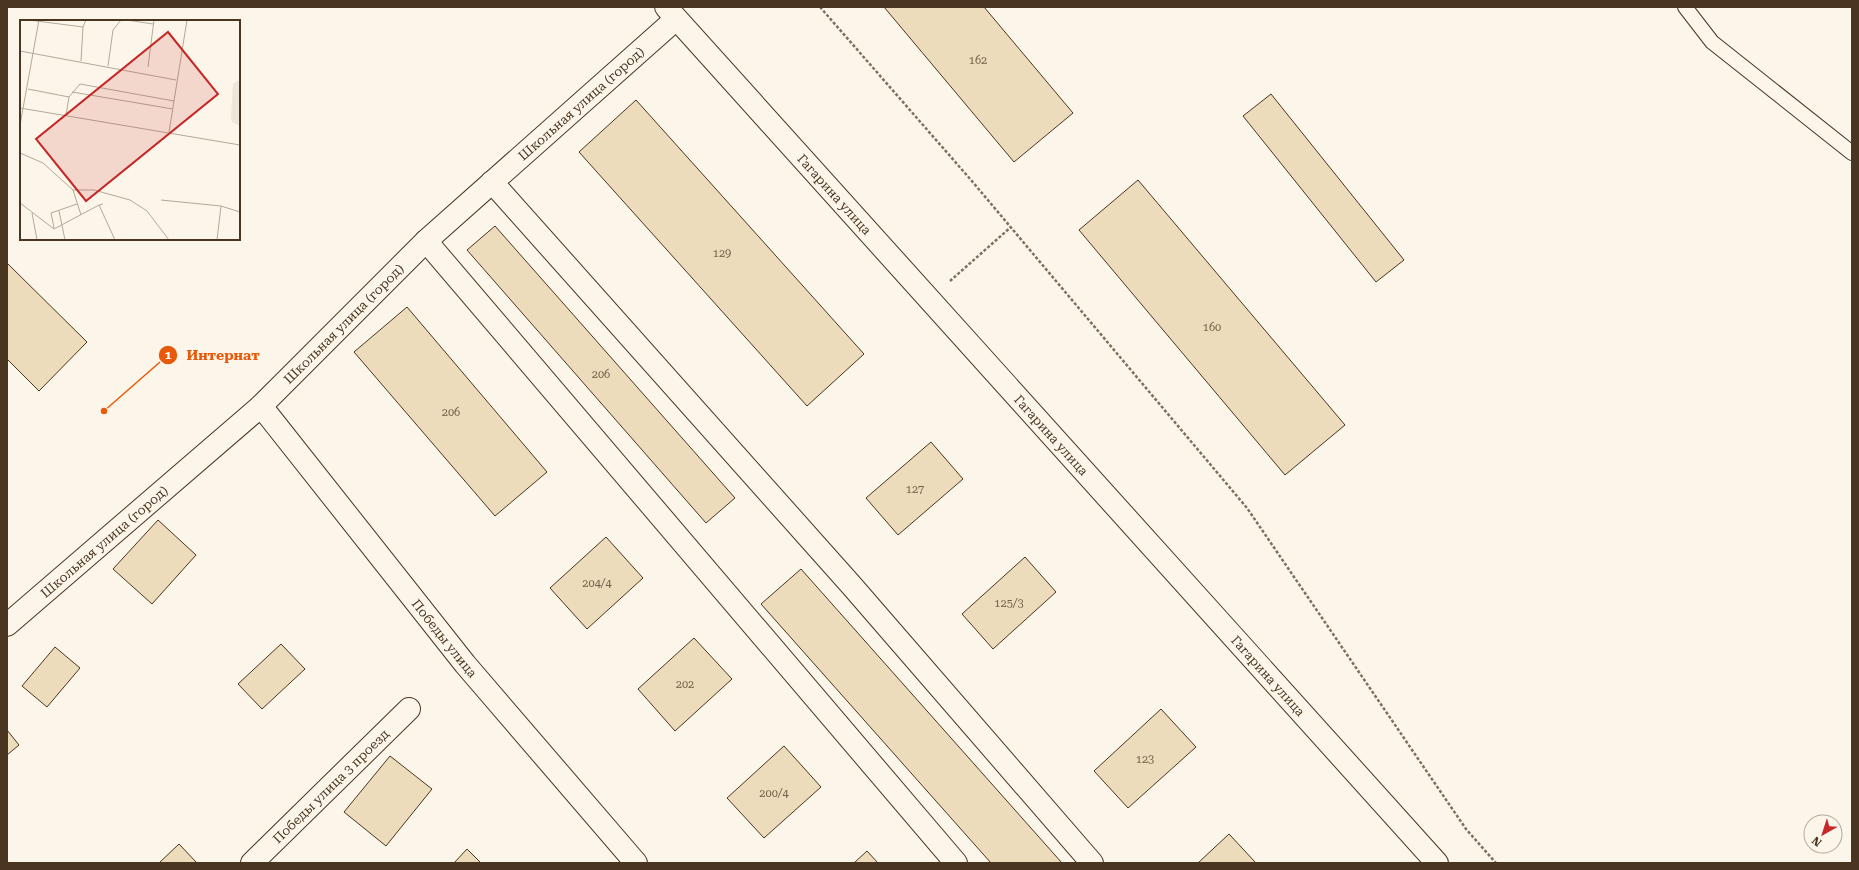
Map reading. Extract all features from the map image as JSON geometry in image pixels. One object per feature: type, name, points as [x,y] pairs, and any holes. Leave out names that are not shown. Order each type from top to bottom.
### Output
[{"type":"street","name":"Школьная улица (город)","points":[[7,624],[261,406],[426,241],[492,182],[671,13]]},
{"type":"street","name":"Гагарина улица","points":[[671,13],[1437,863]]},
{"type":"street","points":[[492,182],[852,586],[1092,863]]},
{"type":"street","points":[[426,241],[956,863]]},
{"type":"street","name":"Победы улица","points":[[261,406],[465,664],[636,863]]},
{"type":"street","name":"Победы улица 3 проезд","points":[[252,863],[409,709]]},
{"type":"lane","points":[[1685,7],[1712,42],[1852,153]]},
{"type":"path","points":[[820,7],[1011,227],[1247,508],[1466,829],[1496,863]]},
{"type":"path","points":[[930,299],[1011,227]]},
{"type":"building","points":[[884,7],[984,7],[1073,113],[1014,162]]},
{"type":"building","points":[[1271,94],[1404,260],[1376,282],[1243,116]]},
{"type":"building","points":[[636,100],[864,354],[807,406],[579,152]]},
{"type":"building","points":[[1138,180],[1345,425],[1285,475],[1079,230]]},
{"type":"building","points":[[495,226],[735,498],[706,523],[467,250]]},
{"type":"building","points":[[7,263],[87,342],[39,391],[7,359]]},
{"type":"building","points":[[407,307],[547,472],[495,516],[354,352]]},
{"type":"building","points":[[931,442],[963,479],[898,535],[866,498]]},
{"type":"building","points":[[158,520],[196,555],[152,604],[113,569]]},
{"type":"building","points":[[606,537],[643,578],[587,629],[550,588]]},
{"type":"building","points":[[1025,557],[1056,592],[993,649],[962,614]]},
{"type":"building","points":[[801,569],[1062,863],[991,863],[761,604]]},
{"type":"building","points":[[694,638],[732,679],[675,731],[638,689]]},
{"type":"building","points":[[281,644],[305,669],[262,709],[238,684]]},
{"type":"building","points":[[55,647],[80,668],[47,707],[22,686]]},
{"type":"building","points":[[1161,709],[1196,747],[1128,808],[1094,771]]},
{"type":"building","points":[[7,730],[19,745],[7,755]]},
{"type":"building","points":[[784,746],[821,787],[764,838],[727,798]]},
{"type":"building","points":[[390,756],[432,789],[386,846],[344,812]]},
{"type":"building","points":[[1229,834],[1256,863],[1198,863]]},
{"type":"building","points":[[179,844],[197,863],[159,863]]},
{"type":"building","points":[[467,849],[481,863],[454,863]]},
{"type":"building","points":[[867,851],[878,863],[854,863]]},
{"type":"place","name":"Интернат","points":[[104,411]]}]
